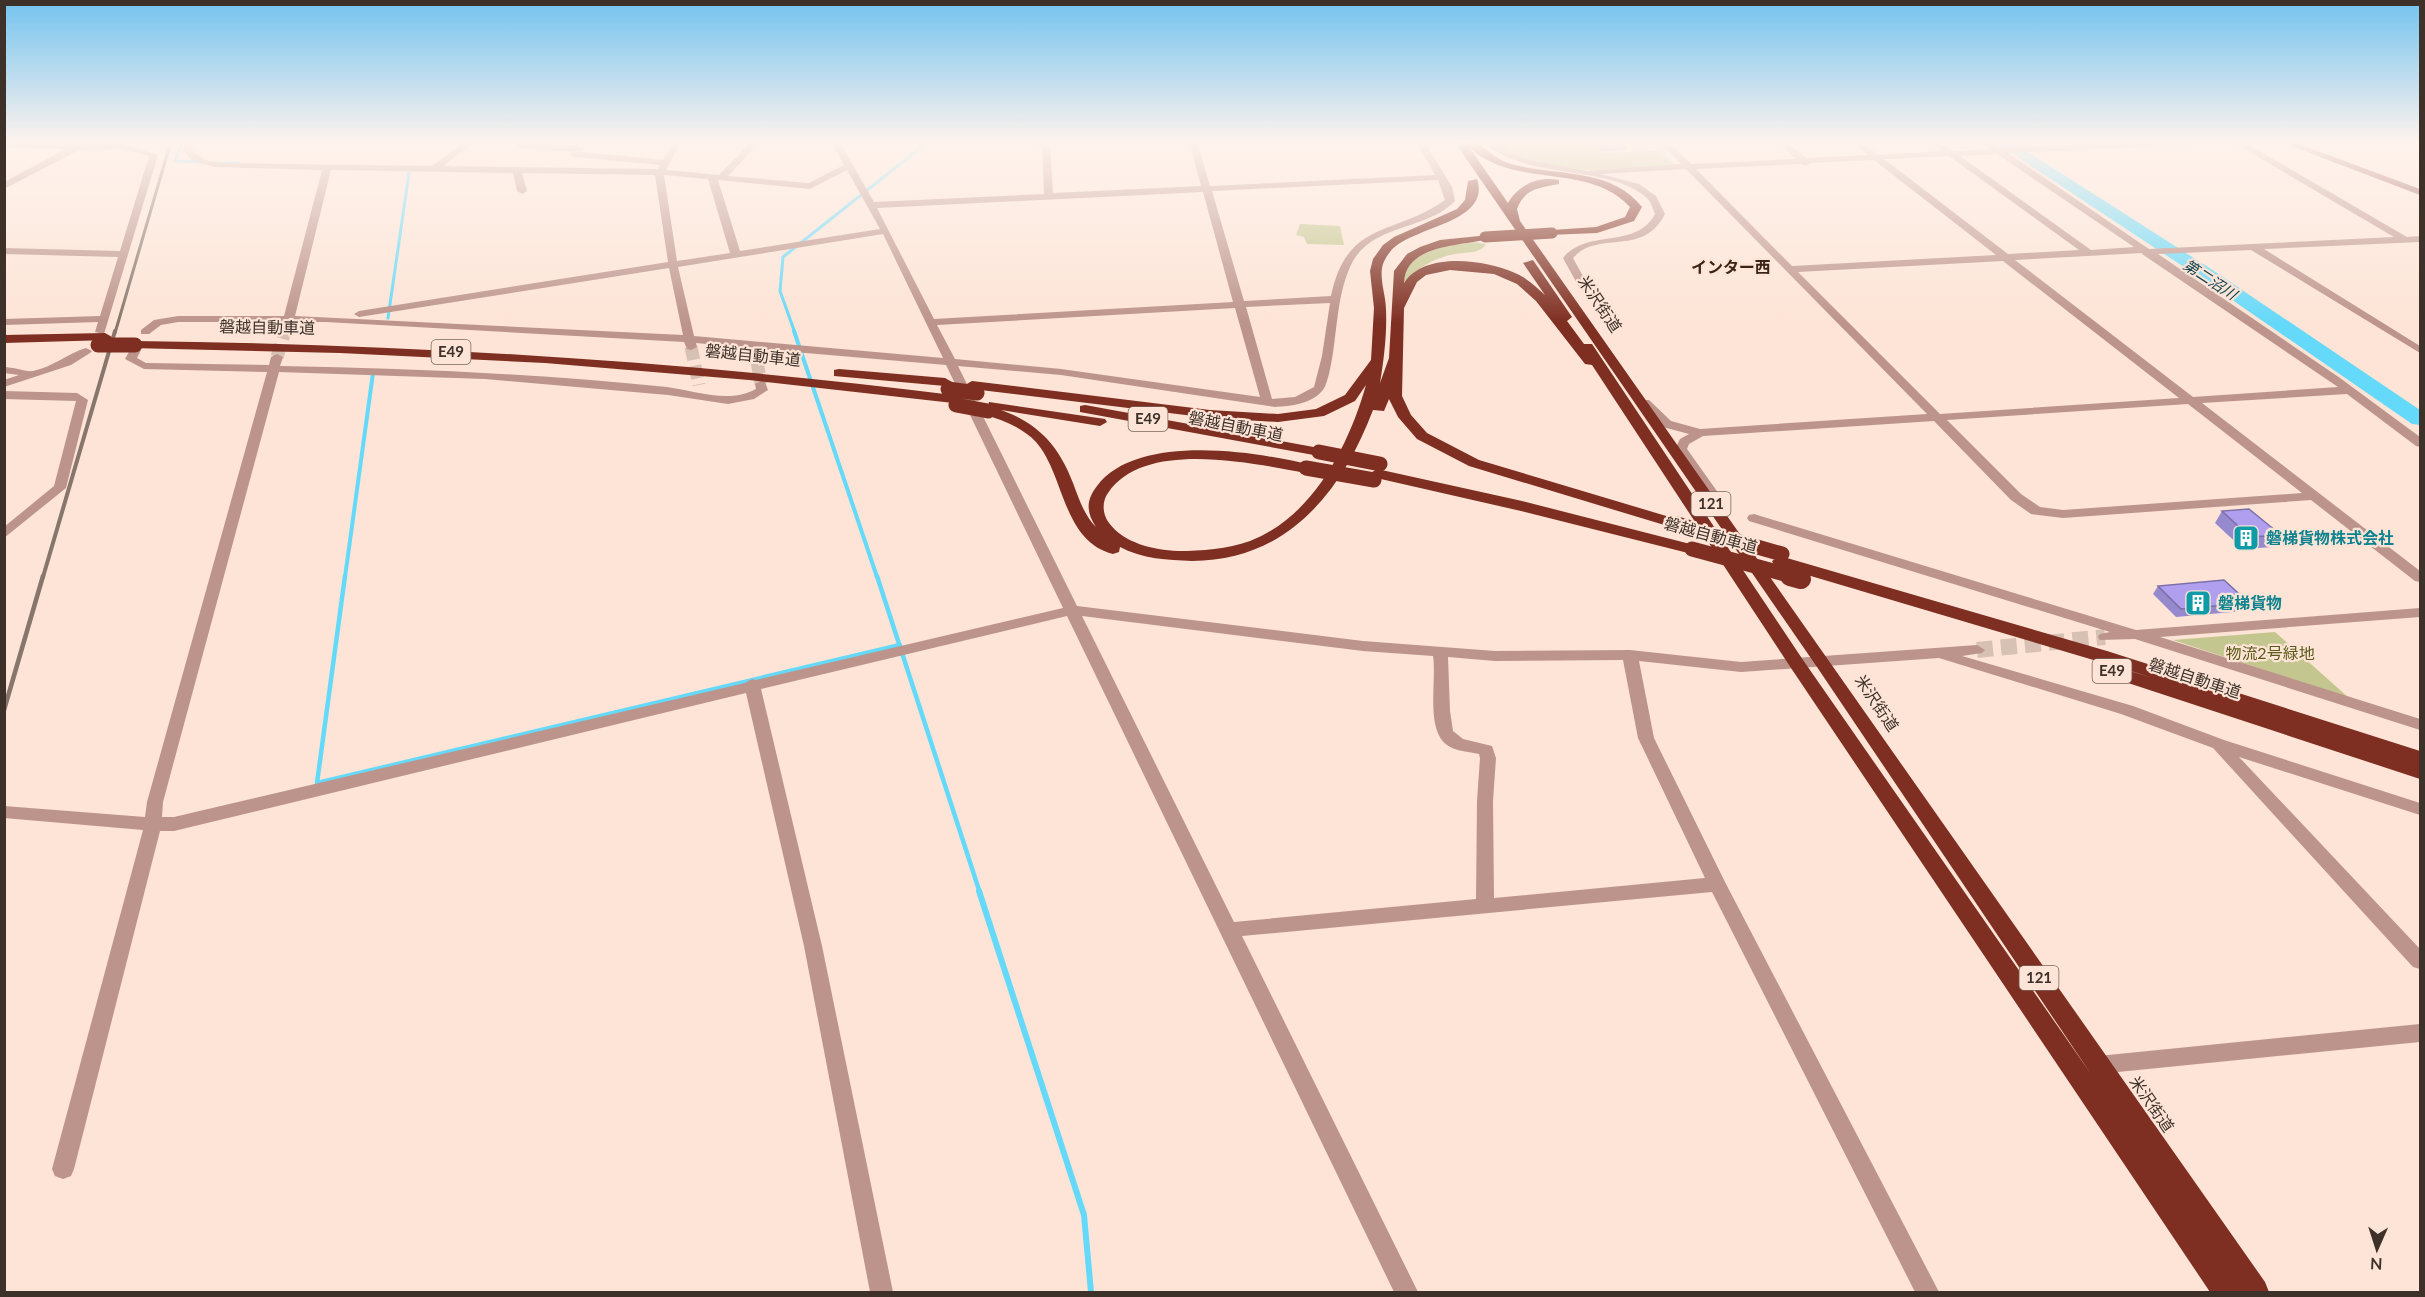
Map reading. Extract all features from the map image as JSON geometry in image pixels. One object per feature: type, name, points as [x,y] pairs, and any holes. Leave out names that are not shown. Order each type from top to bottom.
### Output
[{"type":"highway","points":[[1377,473],[1312,460],[1203,455],[1163,458],[1135,465],[1115,476],[1104,485],[1097,496],[1095,508],[1098,519],[1114,537],[1145,552],[1189,556],[1213,554],[1255,544],[1272,536],[1302,513],[1332,477],[1348,450],[1362,424],[1371,398],[1380,308],[1375,274],[1378,261],[1384,251],[1398,239],[1456,214],[1469,202]]},
{"type":"highway","name":"121","points":[[1487,202],[1797,664],[2226,1293]]},
{"type":"highway","name":"米沢街道","points":[[1501,202],[1823,663],[2255,1293]]},
{"type":"highway","points":[[1514,202],[1511,209],[1515,221]]},
{"type":"highway","points":[[1548,230],[1595,224],[1615,217],[1622,208],[1619,202]]},
{"type":"highway","points":[[1380,308],[1391,270],[1403,255],[1426,243],[1483,235],[1612,227],[1630,219],[1636,207],[1631,202]]},
{"type":"highway","points":[[1483,235],[1440,244],[1411,257],[1398,274],[1399,309],[1394,361],[1395,396],[1412,427],[1435,445],[1498,472],[1684,536]]},
{"type":"highway","points":[[1399,309],[1413,280],[1431,270],[1464,266],[1499,271],[1522,282],[1537,296],[1581,348],[1605,382],[1618,394]]},
{"type":"highway","name":"磐越自動車道","points":[[4,339],[138,341],[451,352],[762,372],[795,370],[873,384]]},
{"type":"highway","name":"磐越自動車道","points":[[4,347],[97,341]]},
{"type":"highway","points":[[762,372],[980,398],[1278,418],[1319,413],[1350,398],[1377,356]]},
{"type":"highway","points":[[980,398],[1041,438],[1055,460],[1070,500],[1083,525],[1104,544],[1129,555],[1161,563],[1225,561],[1277,543],[1316,514],[1344,480],[1359,452],[1379,408],[1394,361]]},
{"type":"highway","points":[[873,384],[951,394]]},
{"type":"highway","name":"磐越自動車道","points":[[951,394],[1312,460]]},
{"type":"highway","name":"磐越自動車道","points":[[1377,473],[1550,502],[1781,558],[1987,620],[2421,758]]},
{"type":"highway","name":"磐越自動車道","points":[[1377,473],[1522,507],[1684,536],[1800,579],[2094,665],[2421,772]]},
{"type":"street","points":[[4,384],[75,360],[97,341],[140,202]]},
{"type":"street","points":[[287,324],[318,202]]},
{"type":"street","points":[[662,202],[672,265],[691,343]]},
{"type":"street","points":[[720,202],[736,255]]},
{"type":"street","points":[[870,202],[951,361],[1406,1293]]},
{"type":"street","points":[[1211,202],[1267,400]]},
{"type":"street","points":[[326,319],[691,343],[754,345],[951,361],[1061,372],[1290,403],[1313,394],[1319,388],[1328,354],[1336,299],[1347,264],[1368,240],[1393,227],[1428,215],[1449,202]]},
{"type":"street","points":[[1585,289],[1568,258],[1571,252],[1579,247],[1644,232],[1653,227],[1660,214],[1656,202]]},
{"type":"street","points":[[1723,202],[2016,497],[2031,508],[2063,514],[2313,496]]},
{"type":"street","points":[[1932,202],[2421,578]]},
{"type":"street","points":[[2018,202],[2089,253]]},
{"type":"street","points":[[2078,202],[2144,251],[2350,390],[2421,443]]},
{"type":"street","points":[[2341,202],[2421,247]]},
{"type":"street","points":[[2350,218],[2368,217]]},
{"type":"street","points":[[754,345],[762,372],[762,390],[741,399],[700,390],[275,363],[144,366],[130,359],[138,341],[158,322],[178,319],[287,324],[886,231]]},
{"type":"street","points":[[1789,269],[2089,253],[2144,251],[2171,253],[2421,239]]},
{"type":"street","points":[[2255,248],[2421,350]]},
{"type":"street","points":[[4,251],[123,255]]},
{"type":"street","points":[[930,322],[1336,299]]},
{"type":"street","points":[[4,322],[103,319]]},
{"type":"street","points":[[63,1169],[153,824],[155,802],[275,363]]},
{"type":"street","points":[[4,370],[15,370],[29,375]]},
{"type":"street","points":[[1640,400],[1667,424],[1700,433],[2350,390]]},
{"type":"street","points":[[4,395],[77,397],[82,400],[60,488],[4,534]]},
{"type":"street","points":[[1700,433],[1684,442],[1681,449],[1717,501],[1716,510]]},
{"type":"street","points":[[1754,518],[2135,634],[2421,725]]},
{"type":"street","points":[[4,812],[153,824],[202,818],[752,684],[1072,610],[1322,642],[1495,656],[1630,655],[1741,667],[1823,663],[1977,650]]},
{"type":"street","points":[[2105,637],[2421,612]]},
{"type":"street","points":[[1440,652],[1443,665],[1443,727],[1450,739],[1486,750],[1488,758],[1485,801],[1485,906]]},
{"type":"street","points":[[1937,653],[2127,710],[2218,744],[2421,809]]},
{"type":"street","points":[[1630,655],[1646,738],[1717,884],[1927,1293]]},
{"type":"street","points":[[752,684],[813,946],[882,1293]]},
{"type":"street","points":[[2218,744],[2421,961]]},
{"type":"street","points":[[1230,930],[1717,884]]},
{"type":"street","points":[[2098,1065],[2421,1033]]},
{"type":"green space","points":[[1300,224],[1340,226],[1344,245],[1307,244],[1304,237],[1296,235]]},
{"type":"green space","points":[[1474,242],[1486,244],[1477,251],[1455,254],[1432,261],[1401,285],[1404,273],[1418,256],[1427,251],[1450,245]]},
{"type":"green space","name":"物流2号緑地","points":[[2275,632],[2349,698],[2173,640]]},
{"type":"building","points":[[2249,509],[2281,535],[2250,537],[2222,511]]},
{"type":"building","points":[[2224,580],[2249,603],[2181,609],[2158,586]]},
{"type":"waterway","points":[[388,318],[405,202]]},
{"type":"waterway","points":[[795,333],[780,291],[783,257],[853,202]]},
{"type":"waterway","name":"第二沼川","points":[[2094,202],[2205,273],[2420,419]]},
{"type":"waterway","points":[[794,331],[877,577]]},
{"type":"waterway","points":[[345,577],[373,373]]},
{"type":"waterway","points":[[345,576],[317,783],[899,645]]},
{"type":"waterway","points":[[877,576],[899,645]]},
{"type":"waterway","points":[[899,645],[980,893]]},
{"type":"waterway","points":[[979,891],[1084,1215],[1091,1292]]},
{"type":"tunnel","points":[[285,333],[286,328]]},
{"type":"tunnel","points":[[277,357],[285,331]]},
{"type":"tunnel","points":[[691,347],[699,385]]},
{"type":"tunnel","points":[[757,361],[761,384]]},
{"type":"tunnel","points":[[1977,650],[2105,637]]},
{"type":"railway","points":[[115,333],[153,202]]},
{"type":"railway","points":[[43,577],[115,331]]},
{"type":"railway","points":[[4,710],[43,576]]},
{"type":"place","name":"磐梯貨物株式会社","points":[[2246,538]]},
{"type":"place","name":"磐梯貨物","points":[[2198,603]]},
{"type":"district","name":"インター西","points":[[1731,267]]}]
